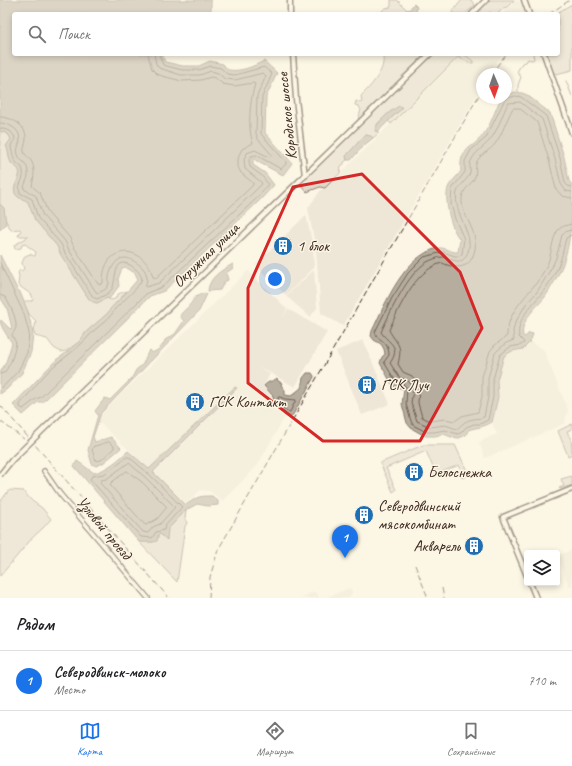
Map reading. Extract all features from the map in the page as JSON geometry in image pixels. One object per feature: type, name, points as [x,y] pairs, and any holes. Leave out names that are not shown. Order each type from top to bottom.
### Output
[{"type":"main road","points":[[290,0],[290,12]]},
{"type":"main road","points":[[474,12],[486,0]]},
{"type":"main road","points":[[524,0],[528,12]]},
{"type":"main road","name":"Кородское шоссе","points":[[293,56],[296,99],[305,176]]},
{"type":"main road","name":"Окружная улица","points":[[0,475],[12,460],[428,56]]},
{"type":"main road","points":[[545,56],[572,133]]},
{"type":"main road","points":[[524,569],[503,517],[572,489]]},
{"type":"main road","points":[[531,586],[536,598]]},
{"type":"street","name":"Узловой проезд","points":[[44,471],[60,494],[148,598]]},
{"type":"highlighted area","points":[[362,174],[460,272],[482,328],[420,441],[323,441],[248,383],[248,288],[293,187]]},
{"type":"shaded area","points":[[391,0],[397,0],[407,10],[406,12],[382,12],[385,8],[391,7]]},
{"type":"shaded area","points":[[462,0],[471,0],[475,5],[467,12],[452,12]]},
{"type":"shaded area","points":[[489,0],[514,0],[500,12],[477,12]]},
{"type":"shaded area","points":[[516,0],[518,0],[525,11],[525,12],[504,12]]},
{"type":"shaded area","points":[[572,4],[572,70],[556,74],[553,72],[547,56],[560,56],[560,12],[558,12]]},
{"type":"shaded area","points":[[382,56],[423,56],[358,119],[361,110],[359,106],[355,105],[356,101],[360,103],[362,102],[361,96],[381,71]]},
{"type":"shaded area","points":[[432,56],[467,56],[473,61],[473,63],[470,63],[458,57],[391,124],[388,121],[399,111],[392,110],[378,123],[375,128],[379,133],[373,138],[367,135],[364,136],[346,156],[347,160],[341,166],[340,173],[325,188],[320,187],[307,192],[301,185],[302,182]]},
{"type":"shaded area","points":[[466,56],[501,56],[493,68],[476,68],[476,96],[343,326],[321,313],[316,250],[308,208],[321,190],[338,176],[459,57],[470,63],[471,60]]},
{"type":"shaded area","points":[[0,131],[8,134],[11,139],[7,146],[9,157],[12,164],[19,170],[19,177],[14,189],[15,193],[18,197],[28,202],[35,220],[57,246],[61,255],[89,299],[97,303],[107,298],[111,300],[115,299],[118,294],[127,291],[108,313],[86,332],[80,341],[66,351],[61,352],[54,348],[47,339],[35,336],[33,329],[36,321],[29,314],[23,301],[32,301],[32,295],[18,285],[18,273],[20,270],[22,271],[24,269],[22,263],[25,256],[30,254],[35,256],[36,252],[25,244],[22,245],[21,248],[15,249],[14,245],[28,237],[18,236],[21,230],[19,229],[11,230],[5,219],[2,206],[0,204]]},
{"type":"shaded area","points":[[306,215],[313,247],[314,268],[286,295],[255,265]]},
{"type":"shaded area","points":[[314,270],[317,308],[310,317],[286,296]]},
{"type":"shaded area","name":"ГСК Контакт","points":[[248,271],[287,309],[282,319],[288,309],[327,332],[295,387],[256,365],[270,374],[263,387],[273,399],[274,407],[284,418],[257,466],[222,501],[210,491],[200,490],[187,504],[99,422],[102,414],[113,402]]},
{"type":"shaded area","points":[[363,340],[390,404],[362,415],[336,351]]},
{"type":"shaded area","points":[[530,342],[543,349],[568,410],[565,421],[566,423],[485,458],[479,442],[497,434],[492,422],[498,397],[497,380],[504,356],[512,351],[518,350]]},
{"type":"shaded area","points":[[572,424],[572,429],[567,431],[571,437],[572,454],[568,456],[558,431]]},
{"type":"shaded area","points":[[423,445],[455,445],[467,471],[467,476],[462,478],[460,473],[462,471],[459,465],[436,474],[426,451],[386,468],[396,490],[393,492],[380,463]]},
{"type":"shaded area","points":[[572,476],[572,485],[559,488],[564,486],[561,479]]},
{"type":"shaded area","points":[[10,490],[23,491],[32,501],[42,508],[51,519],[33,537],[0,576],[0,502]]},
{"type":"shaded area","points":[[186,510],[185,518],[187,523],[185,526],[177,582],[139,542],[153,542],[158,538],[158,535],[168,529]]},
{"type":"shaded area","points":[[572,550],[572,585],[569,586],[560,564],[560,555]]},
{"type":"shaded area","points":[[350,588],[352,592],[349,598],[325,598]]},
{"type":"shaded area","points":[[314,592],[318,595],[318,598],[299,598]]},
{"type":"water","points":[[0,0],[211,0],[211,10],[209,12],[12,12],[12,56],[163,56],[165,62],[183,66],[199,66],[210,61],[223,64],[228,70],[246,68],[264,61],[277,73],[266,97],[265,133],[292,163],[283,175],[253,158],[253,165],[265,173],[274,185],[164,291],[150,296],[43,402],[38,402],[23,415],[13,405],[57,359],[80,341],[86,332],[108,313],[138,279],[135,273],[125,267],[122,268],[118,279],[119,286],[109,299],[107,298],[97,303],[89,299],[61,255],[57,246],[35,220],[28,202],[18,197],[15,193],[14,189],[20,173],[19,170],[12,164],[6,146],[11,139],[8,134],[0,131]]},
{"type":"water","points":[[414,4],[417,7],[416,12],[406,12],[411,9]]},
{"type":"water","points":[[515,92],[527,95],[550,113],[564,157],[569,181],[572,185],[571,219],[567,252],[559,273],[545,297],[526,320],[523,336],[525,337],[529,333],[533,334],[530,342],[523,349],[512,351],[504,356],[497,380],[498,397],[492,422],[468,430],[466,435],[459,438],[444,434],[425,436],[411,428],[407,423],[402,404],[404,389],[393,386],[380,363],[385,354],[384,349],[381,344],[374,340],[371,336],[372,331],[390,294],[406,270],[415,260],[438,248],[458,252],[460,239],[454,229],[449,215],[447,200],[448,188],[461,171],[462,157],[464,153],[479,140],[486,131],[498,104],[512,104],[512,93]]},
{"type":"water","points":[[399,106],[401,106],[402,109],[377,132],[375,131],[378,124]]},
{"type":"water","points":[[365,135],[373,138],[363,146],[351,160],[347,160],[346,156]]},
{"type":"water","points":[[0,204],[4,208],[6,224],[0,230]]},
{"type":"water","points":[[0,255],[17,289],[20,292],[28,312],[33,333],[31,352],[22,373],[7,389],[0,394],[0,373],[6,362],[12,343],[3,329],[0,322],[1,320],[9,328],[12,328],[7,308],[0,297]]},
{"type":"water","points":[[233,264],[233,268],[226,273],[228,280],[224,282],[220,290],[208,291],[213,278]]},
{"type":"water","points":[[205,293],[207,294],[199,311],[101,413],[93,437],[95,442],[111,437],[121,448],[103,463],[96,466],[92,464],[88,450],[98,415],[95,411],[105,398],[110,400],[132,378],[136,370],[143,364],[150,350],[152,353],[156,351],[162,346],[165,340],[175,334],[184,321],[180,316],[182,313],[195,298]]},
{"type":"water","points":[[307,373],[312,373],[314,377],[291,417],[284,415],[275,404],[273,396],[264,386],[277,378],[278,381],[282,383],[281,385],[285,390],[285,395],[291,396],[301,388],[303,378]]},
{"type":"water","points":[[235,387],[237,388],[153,472],[186,505],[203,496],[212,496],[218,501],[218,505],[208,506],[197,504],[186,510],[168,529],[167,540],[160,534],[158,535],[157,541],[139,542],[74,466],[77,461],[94,473],[108,467],[128,451],[149,469]]},
{"type":"waterway","points":[[518,92],[518,85],[521,77],[517,72],[522,63],[526,62],[528,59],[534,59],[533,56]]},
{"type":"waterway","points":[[566,81],[572,96]]},
{"type":"railway","points":[[552,12],[570,0]]},
{"type":"railway","points":[[496,68],[504,56]]},
{"type":"railway","points":[[209,598],[210,577],[218,550],[476,100]]},
{"type":"railway","points":[[0,405],[169,598]]},
{"type":"railway","points":[[0,421],[24,439]]},
{"type":"railway","points":[[415,565],[428,598]]},
{"type":"railway","points":[[442,588],[444,598]]},
{"type":"place","name":"1 блок","points":[[283,246]]},
{"type":"place","name":"ГСК Луч","points":[[367,385]]},
{"type":"place","name":"ГСК Контакт","points":[[195,402]]},
{"type":"place","name":"Белоснежка","points":[[414,472]]},
{"type":"place","name":"Северодвинский мясокомбинат","points":[[364,515]]},
{"type":"place","name":"Акварель","points":[[474,546]]},
{"type":"place","name":"Северодвинск-молоко","points":[[345,558]]}]
